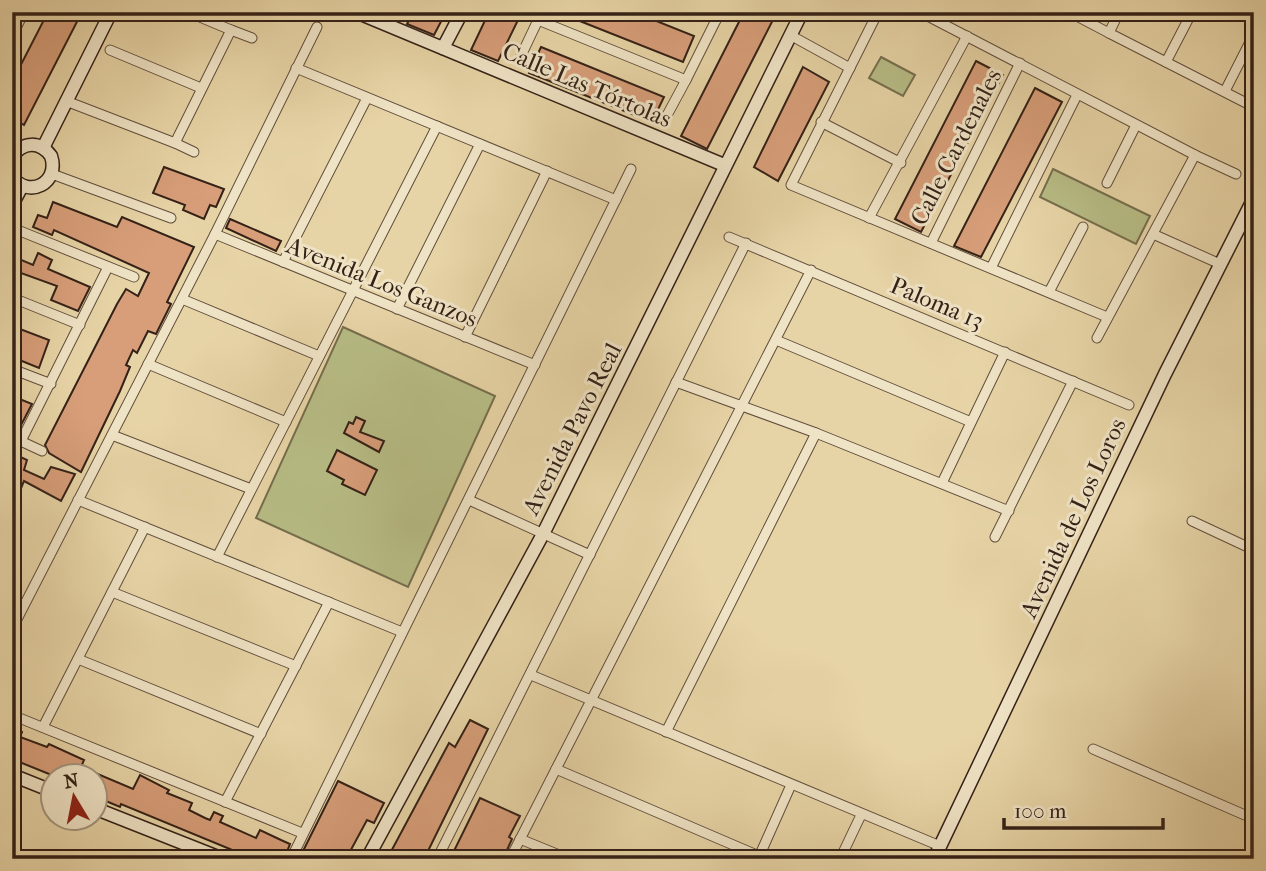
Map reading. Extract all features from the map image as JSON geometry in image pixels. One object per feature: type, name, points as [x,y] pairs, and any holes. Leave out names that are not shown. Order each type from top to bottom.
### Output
[{"type":"street","points":[[12,36],[24,12]]},
{"type":"street","points":[[43,148],[111,12]]},
{"type":"street","points":[[188,12],[252,38]]},
{"type":"street","name":"Calle Las Tórtolas","points":[[356,12],[724,165]]},
{"type":"street","points":[[443,48],[462,12]]},
{"type":"street","points":[[665,119],[719,16],[700,12]]},
{"type":"street","name":"Avenida Pavo Real","points":[[367,859],[543,534],[802,12]]},
{"type":"street","name":"Calle Cardenales","points":[[878,12],[791,185],[931,243],[1020,63],[920,12]]},
{"type":"street","points":[[1069,12],[1254,107]]},
{"type":"street","points":[[1109,33],[1119,12]]},
{"type":"street","points":[[1166,62],[1192,12]]},
{"type":"street","points":[[520,58],[540,16],[686,80]]},
{"type":"street","points":[[12,629],[215,234],[317,27]]},
{"type":"street","points":[[175,143],[231,30]]},
{"type":"street","points":[[1225,91],[1254,34]]},
{"type":"street","points":[[790,35],[850,68]]},
{"type":"street","name":"Calle Cardenales","points":[[869,218],[967,36]]},
{"type":"street","points":[[110,50],[201,88]]},
{"type":"street","points":[[1020,63],[1077,95],[1236,174]]},
{"type":"street","points":[[296,68],[616,200]]},
{"type":"street","points":[[991,268],[1077,95]]},
{"type":"street","points":[[283,262],[367,98]]},
{"type":"street","points":[[65,102],[194,152]]},
{"type":"street","name":"Calle Cardenales","points":[[821,122],[901,163]]},
{"type":"street","points":[[1107,183],[1136,125]]},
{"type":"street","points":[[217,556],[437,126]]},
{"type":"street","points":[[397,309],[480,144]]},
{"type":"street","points":[[12,156],[25,146],[43,148],[51,156],[52,174],[43,185],[29,188],[17,181],[12,205]]},
{"type":"street","points":[[1097,338],[1195,155]]},
{"type":"street","points":[[291,859],[631,169]]},
{"type":"street","points":[[466,337],[547,171]]},
{"type":"street","points":[[52,174],[171,218]]},
{"type":"street","name":"Avenida de Los Loros","points":[[937,853],[1254,198]]},
{"type":"street","points":[[1048,292],[1083,227]]},
{"type":"street","points":[[20,231],[134,277]]},
{"type":"street","name":"Avenida Los Ganzos","points":[[215,234],[535,365]]},
{"type":"street","points":[[1153,234],[1220,264]]},
{"type":"street","name":"Paloma 13","points":[[729,237],[1129,405]]},
{"type":"street","points":[[437,859],[746,243]]},
{"type":"street","points":[[931,243],[1107,317]]},
{"type":"street","points":[[42,451],[17,439],[51,384],[108,267]]},
{"type":"street","points":[[510,859],[811,270]]},
{"type":"street","points":[[13,298],[80,325]]},
{"type":"street","points":[[181,299],[319,356]]},
{"type":"street","points":[[776,340],[971,422]]},
{"type":"street","points":[[942,483],[1005,352]]},
{"type":"street","points":[[148,364],[286,422]]},
{"type":"street","points":[[12,369],[51,384]]},
{"type":"street","points":[[995,537],[1073,381]]},
{"type":"street","points":[[677,382],[816,433],[1009,511]]},
{"type":"street","points":[[666,732],[816,433]]},
{"type":"street","points":[[112,435],[251,489]]},
{"type":"street","points":[[79,500],[402,632]]},
{"type":"street","points":[[469,500],[590,555]]},
{"type":"street","points":[[1192,521],[1254,550]]},
{"type":"street","points":[[43,727],[145,527]]},
{"type":"street","points":[[112,592],[296,666]]},
{"type":"street","points":[[225,802],[329,602]]},
{"type":"street","points":[[78,659],[261,734]]},
{"type":"street","points":[[531,674],[861,815],[937,853]]},
{"type":"street","points":[[12,715],[302,834]]},
{"type":"street","points":[[1093,749],[1254,819]]},
{"type":"street","points":[[556,769],[759,857],[791,785]]},
{"type":"street","points":[[12,775],[38,785]]},
{"type":"street","points":[[108,814],[223,859]]},
{"type":"street","points":[[840,859],[861,815]]},
{"type":"street","points":[[520,839],[569,859]]},
{"type":"green space","points":[[881,57],[915,75],[903,96],[869,78]]},
{"type":"green space","points":[[1053,169],[1150,216],[1136,244],[1040,197]]},
{"type":"green space","points":[[343,327],[495,396],[408,587],[256,518]]},
{"type":"building","points":[[48,12],[82,12],[24,125],[12,119],[12,82]]},
{"type":"building","points":[[413,12],[446,12],[434,35],[407,24]]},
{"type":"building","points":[[489,12],[512,12],[520,16],[498,61],[471,50]]},
{"type":"building","points":[[557,12],[634,12],[694,36],[683,62]]},
{"type":"building","points":[[744,12],[760,17],[763,12],[777,12],[707,149],[681,136]]},
{"type":"building","points":[[541,47],[664,97],[652,122],[529,73]]},
{"type":"building","points":[[976,61],[1003,75],[921,232],[895,219]]},
{"type":"building","points":[[803,67],[829,82],[778,181],[754,167]]},
{"type":"building","points":[[1035,88],[1062,102],[981,257],[954,246]]},
{"type":"building","points":[[164,167],[224,189],[216,207],[210,205],[204,219],[183,210],[185,205],[153,193]]},
{"type":"building","points":[[53,202],[117,227],[122,217],[194,247],[167,302],[171,304],[156,334],[148,331],[137,353],[133,350],[126,365],[130,367],[120,391],[81,472],[49,453],[45,445],[126,289],[138,296],[149,273],[54,230],[52,235],[33,227],[38,215],[47,218]]},
{"type":"building","points":[[230,219],[281,241],[276,251],[226,228]]},
{"type":"building","points":[[38,253],[52,260],[48,269],[90,287],[78,311],[51,300],[57,286],[18,272],[19,269],[12,266],[12,256],[33,265]]},
{"type":"building","points":[[12,326],[49,340],[39,368],[12,357]]},
{"type":"building","points":[[12,396],[32,404],[19,429],[12,426],[17,411],[12,409]]},
{"type":"building","points":[[356,417],[365,421],[360,432],[384,441],[379,452],[344,433],[349,422],[353,424]]},
{"type":"building","points":[[337,450],[377,470],[365,495],[342,484],[344,480],[327,471]]},
{"type":"building","points":[[12,453],[27,460],[24,470],[44,479],[51,467],[75,474],[61,501],[24,481],[12,511]]},
{"type":"building","points":[[470,720],[488,729],[428,851],[423,859],[387,859],[449,743],[455,747]]},
{"type":"building","points":[[12,728],[22,732],[20,737],[47,747],[49,744],[84,760],[38,762],[38,770],[12,759]]},
{"type":"building","points":[[140,775],[169,790],[167,793],[192,803],[189,810],[205,818],[210,820],[214,812],[223,816],[220,822],[256,838],[260,830],[290,844],[284,859],[254,859],[121,804],[120,807],[108,802],[108,778],[133,789]]},
{"type":"building","points":[[338,781],[384,803],[374,823],[367,820],[346,859],[299,859]]},
{"type":"building","points":[[480,798],[520,816],[509,837],[512,839],[503,859],[450,859]]}]
